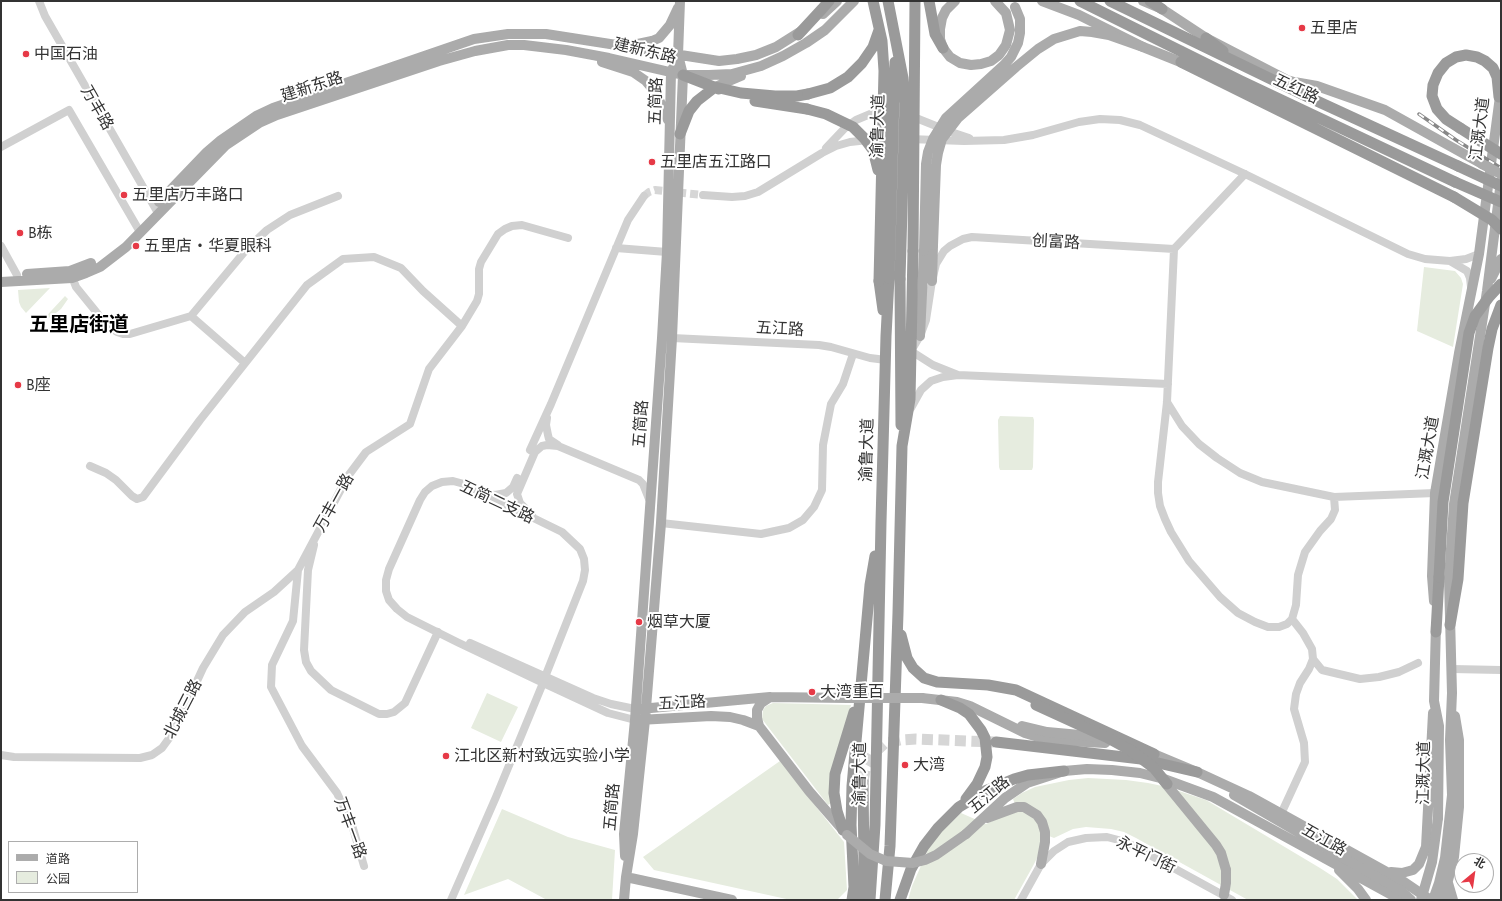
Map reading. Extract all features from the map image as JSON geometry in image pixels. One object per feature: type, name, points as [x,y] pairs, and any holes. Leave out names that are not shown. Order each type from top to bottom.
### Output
[{"type":"highway","points":[[798,35],[828,1]]},
{"type":"highway","points":[[873,1],[882,41],[884,71],[881,186],[889,280],[900,372],[902,446]]},
{"type":"highway","points":[[715,87],[741,93],[775,96],[797,96],[830,88],[848,77],[862,64],[873,47],[882,19],[883,1]]},
{"type":"highway","points":[[888,1],[903,78],[905,104],[889,280]]},
{"type":"highway","name":"渝鲁大道","points":[[870,900],[875,824],[881,522],[897,1]]},
{"type":"highway","points":[[915,1],[918,251]]},
{"type":"highway","points":[[929,1],[935,34],[943,48]]},
{"type":"highway","name":"五红路","points":[[1080,1],[1241,81],[1455,182],[1501,202]]},
{"type":"highway","name":"五红路","points":[[1110,1],[1241,65],[1501,186]]},
{"type":"highway","points":[[1150,1],[1162,9]]},
{"type":"highway","points":[[1206,38],[1241,65],[1294,82]]},
{"type":"highway","points":[[1500,92],[1497,77],[1493,68],[1485,61],[1477,57],[1466,55],[1456,57],[1446,63],[1438,73],[1433,85],[1432,96],[1437,109],[1446,119],[1501,154]]},
{"type":"highway","points":[[1181,62],[1454,197],[1492,220],[1501,229]]},
{"type":"highway","points":[[683,75],[758,102],[826,114],[842,120],[853,127],[873,150],[881,186]]},
{"type":"highway","points":[[1241,81],[1287,114]]},
{"type":"highway","points":[[680,134],[689,111],[697,101],[715,87]]},
{"type":"highway","name":"渝鲁大道","points":[[885,900],[890,846],[902,446],[910,399],[911,350],[918,251]]},
{"type":"highway","points":[[1436,632],[1443,502],[1469,333],[1475,316],[1501,284]]},
{"type":"highway","points":[[1450,625],[1458,579],[1463,503],[1488,348],[1492,329],[1501,304]]},
{"type":"highway","points":[[852,900],[854,887],[851,825],[852,786],[870,585],[881,522]]},
{"type":"highway","points":[[898,613],[907,658],[913,668],[924,678],[937,682],[993,685],[1016,690],[1032,696],[1154,754]]},
{"type":"highway","points":[[845,833],[837,811],[834,793],[835,774],[862,685]]},
{"type":"highway","points":[[993,685],[1106,737],[1130,750],[1154,768],[1167,784]]},
{"type":"highway","points":[[900,900],[911,869],[924,846],[938,828],[971,794],[982,776],[987,757],[987,747],[981,730],[969,714],[960,708],[941,700]]},
{"type":"highway","points":[[996,742],[1141,759],[1201,774]]},
{"type":"highway","points":[[959,807],[987,790],[1014,779],[1064,771]]},
{"type":"highway","points":[[860,900],[864,866],[863,781]]},
{"type":"main road","name":"建新东路","points":[[157,210],[207,152],[221,140],[256,116],[273,108],[460,43],[491,36],[526,33],[567,36],[719,61],[737,59],[776,47],[798,35],[828,10],[836,1]]},
{"type":"main road","points":[[715,87],[783,56],[825,30],[854,1]]},
{"type":"main road","points":[[955,1],[946,10],[942,18],[940,34],[943,48],[950,57],[960,63],[970,65],[991,61],[999,55],[1006,45],[1010,30],[1006,13],[996,2]]},
{"type":"main road","points":[[1042,1],[1079,15],[1143,47]]},
{"type":"main road","points":[[1143,1],[1162,9],[1206,38],[1294,82],[1317,86],[1385,110],[1501,174]]},
{"type":"main road","points":[[609,58],[629,55],[630,51],[628,46],[659,38],[670,25],[680,3]]},
{"type":"main road","points":[[678,54],[680,3]]},
{"type":"main road","points":[[920,336],[918,251],[928,152],[933,139],[946,118],[1011,57],[1018,43],[1020,33],[1020,19],[1013,4]]},
{"type":"main road","points":[[932,281],[936,165],[942,139],[958,118],[1038,49],[1054,39],[1080,31],[1092,32],[1109,35],[1181,62],[1241,81]]},
{"type":"main road","name":"建新东路","points":[[1,282],[71,275],[108,253],[138,229],[226,145],[259,123],[276,115],[439,61],[475,51],[508,45],[524,45],[566,50],[609,58],[683,75],[732,74],[761,66]]},
{"type":"main road","points":[[566,50],[633,72],[640,76],[656,93],[670,126]]},
{"type":"main road","name":"五简路","points":[[626,877],[624,834],[636,709],[667,252],[671,72],[678,54]]},
{"type":"main road","name":"五简路","points":[[624,900],[646,720],[661,523],[672,338],[683,75],[678,54]]},
{"type":"main road","name":"江溉大道","points":[[1422,898],[1432,862],[1438,818],[1439,726],[1434,701],[1436,632],[1432,576],[1435,493],[1459,353],[1479,254],[1500,92]]},
{"type":"main road","name":"江溉大道","points":[[1432,900],[1439,883],[1445,858],[1452,795],[1450,740],[1452,669],[1449,579],[1454,504],[1488,286],[1501,181]]},
{"type":"main road","points":[[1488,286],[1501,259]]},
{"type":"main road","name":"建新东路","points":[[1,276],[71,275]]},
{"type":"main road","points":[[1443,900],[1454,857],[1459,808],[1459,740],[1452,693]]},
{"type":"main road","points":[[759,726],[757,710],[761,703],[770,697]]},
{"type":"main road","name":"五江路","points":[[636,709],[770,697],[922,698],[957,702],[984,712],[1018,730],[1038,738],[1112,744],[1154,754],[1249,796],[1383,870],[1422,898],[1432,900]]},
{"type":"main road","points":[[1422,898],[1434,701]]},
{"type":"main road","points":[[984,712],[1022,726],[1046,732],[1091,736],[1104,741],[1142,762],[1167,784],[1221,853],[1226,870],[1225,898]]},
{"type":"main road","name":"五江路","points":[[635,720],[711,716],[730,717],[759,726],[845,833],[870,854],[886,861],[913,863],[936,855],[966,834],[1005,798],[1027,783],[1064,771],[1087,769],[1112,770],[1140,773],[1170,781],[1213,797],[1320,850],[1401,900]]},
{"type":"main road","points":[[1201,774],[1320,850],[1400,890],[1411,900]]},
{"type":"main road","points":[[983,819],[1017,807],[1024,807],[1031,810],[1039,818],[1045,832],[1041,864]]},
{"type":"main road","points":[[1383,870],[1402,873],[1414,870],[1419,864],[1426,847]]},
{"type":"main road","points":[[1320,850],[1349,879],[1366,900]]},
{"type":"main road","points":[[626,877],[732,900]]},
{"type":"main road","points":[[1448,882],[1453,900]]},
{"type":"street","name":"万丰路","points":[[39,1],[45,16],[157,210]]},
{"type":"street","points":[[1,147],[69,110],[138,229]]},
{"type":"street","points":[[822,153],[845,128],[856,120],[875,112],[887,111],[911,116],[965,137],[985,140]]},
{"type":"street","points":[[703,195],[732,197],[745,196],[758,192],[822,153],[836,146],[850,142],[889,138],[964,141],[1004,140],[1033,135],[1079,122],[1100,119],[1120,120],[1140,125],[1245,174],[1408,254],[1425,259],[1450,261],[1466,259],[1479,254]]},
{"type":"street","points":[[1245,174],[1174,249],[1167,402],[1158,482],[1160,506],[1171,532],[1189,561],[1220,597],[1238,613],[1255,622],[1268,627],[1279,627],[1292,619],[1296,605],[1298,575],[1305,552],[1320,531],[1331,520],[1335,510],[1334,497]]},
{"type":"street","points":[[71,275],[81,294],[106,324],[117,332],[130,334],[191,316],[246,250],[267,230],[290,215],[338,196]]},
{"type":"street","points":[[481,492],[495,495],[506,493],[513,487],[551,404],[628,220],[644,196]]},
{"type":"street","name":"万丰一路","points":[[364,866],[352,825],[337,793],[302,746],[271,687],[272,665],[293,621],[298,570],[348,476],[366,452],[410,424],[429,370],[462,326],[477,301],[479,294],[479,269],[481,262],[498,234],[512,226],[522,225],[568,238]]},
{"type":"street","name":"创富路","points":[[911,350],[920,336],[929,309],[932,281],[936,264],[944,251],[956,242],[972,237],[1174,249]]},
{"type":"street","points":[[1,246],[17,275]]},
{"type":"street","points":[[616,248],[667,252]]},
{"type":"street","points":[[90,466],[106,473],[116,480],[137,499],[143,497],[200,420],[307,285],[343,259],[374,257],[400,268],[462,326]]},
{"type":"street","points":[[1450,261],[1467,271],[1470,278],[1471,293]]},
{"type":"street","points":[[191,316],[245,363]]},
{"type":"street","name":"五江路","points":[[672,338],[819,345],[870,358],[886,360]]},
{"type":"street","points":[[911,350],[933,365],[958,375]]},
{"type":"street","points":[[661,523],[761,534],[789,528],[803,520],[814,507],[822,490],[823,444],[831,404],[843,384],[853,354]]},
{"type":"street","points":[[908,412],[921,390],[930,381],[958,375],[1168,384]]},
{"type":"street","points":[[1167,402],[1182,426],[1199,444],[1240,473],[1262,482],[1334,497],[1435,493]]},
{"type":"street","points":[[551,404],[546,425],[549,439],[558,446]]},
{"type":"street","points":[[530,450],[532,446],[540,441],[549,439],[561,441],[641,476],[649,475],[653,469]]},
{"type":"street","points":[[537,520],[518,499],[518,489],[535,452],[542,446],[553,444],[639,480],[646,489],[651,505]]},
{"type":"street","name":"五简二支路","points":[[544,680],[583,581],[585,570],[584,560],[580,549],[562,532],[464,484],[452,481],[442,482],[432,486],[425,492],[420,500],[389,569],[386,580],[386,591],[389,600],[397,609],[407,616],[438,632],[453,635],[608,713],[635,720]]},
{"type":"street","points":[[317,534],[308,570],[304,650],[306,662],[311,671],[331,690],[379,714],[394,712],[405,703],[438,632]]},
{"type":"street","name":"北城三路","points":[[1,755],[14,757],[140,758],[152,755],[162,748],[173,733],[203,668],[223,635],[245,612],[274,592],[298,570]]},
{"type":"street","points":[[1281,814],[1305,762],[1304,743],[1294,709],[1296,694],[1300,683],[1309,669],[1313,659],[1312,649],[1292,619]]},
{"type":"street","points":[[1313,659],[1322,670],[1360,679],[1378,677],[1399,672],[1418,663]]},
{"type":"street","points":[[1452,669],[1501,670]]},
{"type":"street","points":[[451,900],[544,680]]},
{"type":"street","name":"五简二支路","points":[[544,680],[611,704],[636,709]]},
{"type":"street","name":"永平门街","points":[[1021,900],[1041,864],[1054,851],[1068,842],[1086,838],[1107,837],[1126,842],[1225,898]]},
{"type":"green space","points":[[1424,267],[1455,271],[1461,278],[1463,284],[1453,347],[1417,331]]},
{"type":"green space","points":[[50,288],[26,313],[21,307],[18,290]]},
{"type":"green space","points":[[65,296],[68,299],[61,309],[39,324]]},
{"type":"green space","points":[[1000,416],[1033,417],[1032,470],[1000,470],[998,420]]},
{"type":"green space","points":[[487,693],[518,707],[501,742],[471,728]]},
{"type":"green space","points":[[773,703],[851,705],[831,774],[831,803],[828,805],[762,719],[763,710],[766,706]]},
{"type":"green space","points":[[780,761],[844,842],[847,890],[837,900],[791,900],[654,870],[643,857]]},
{"type":"green space","points":[[1088,778],[1148,783],[1167,787],[1206,800],[1337,879],[1358,900],[1248,900],[1124,832],[1111,829],[1086,827],[1073,829],[1054,838],[1049,836],[1045,822],[1015,804],[1013,799],[1035,787],[1069,780]]},
{"type":"green space","points":[[502,809],[568,837],[615,850],[612,900],[547,900],[508,879],[464,895]]},
{"type":"green space","points":[[1022,811],[1027,812],[1038,823],[1042,836],[1038,856],[1014,900],[908,900],[912,886],[932,841],[961,813],[986,824],[1006,814]]},
{"type":"tunnel","points":[[644,196],[655,190],[703,195]]},
{"type":"tunnel","points":[[863,781],[866,766],[873,754],[884,744],[900,740],[916,739],[994,742]]},
{"type":"railway","points":[[1419,114],[1456,140],[1501,168]]},
{"type":"place","name":"五里店","points":[[1302,28]]},
{"type":"place","name":"中国石油","points":[[26,54]]},
{"type":"place","name":"五里店五江路口","points":[[652,162]]},
{"type":"place","name":"五里店万丰路口","points":[[124,195]]},
{"type":"place","name":"B栋","points":[[20,233]]},
{"type":"place","name":"五里店‧华夏眼科","points":[[136,246]]},
{"type":"place","name":"B座","points":[[18,385]]},
{"type":"place","name":"烟草大厦","points":[[639,622]]},
{"type":"place","name":"大湾重百","points":[[812,692]]},
{"type":"place","name":"江北区新村致远实验小学","points":[[446,756]]},
{"type":"place","name":"大湾","points":[[905,765]]},
{"type":"district","name":"五里店街道","points":[[79,325]]}]
